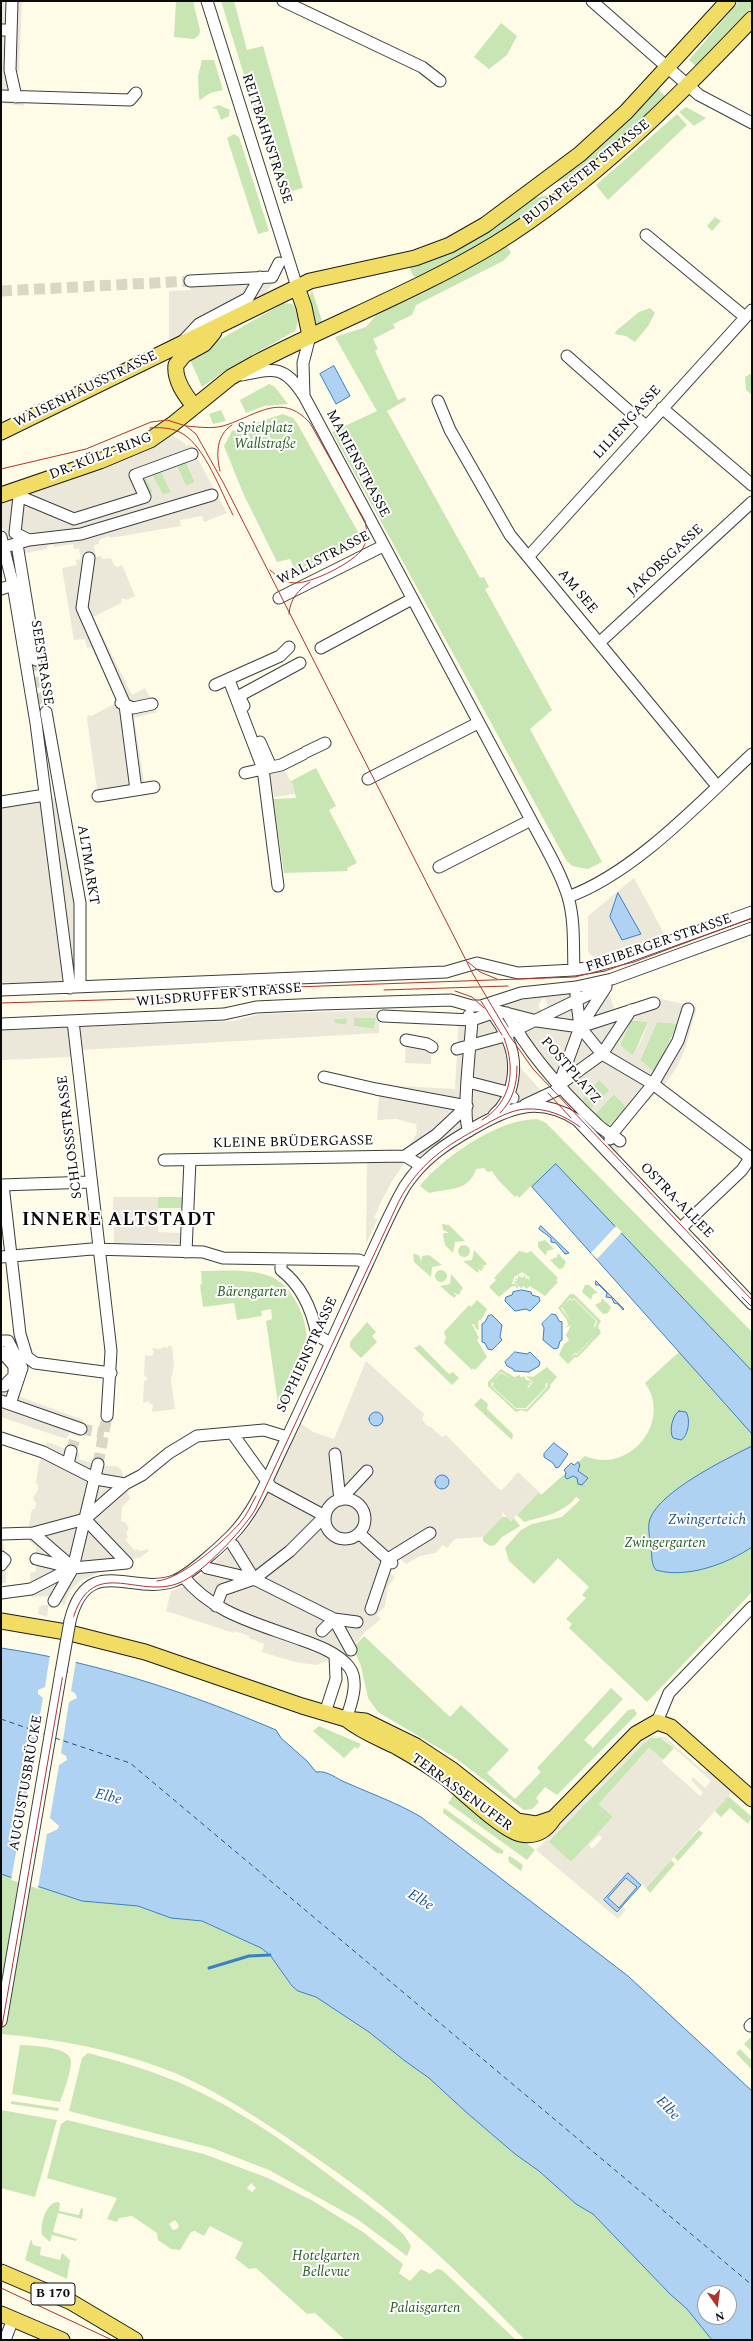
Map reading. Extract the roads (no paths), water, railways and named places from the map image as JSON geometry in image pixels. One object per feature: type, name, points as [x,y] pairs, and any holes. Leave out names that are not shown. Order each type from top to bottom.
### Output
[{"type":"main road","name":"BUDAPESTER STRASSE","points":[[220,325],[315,279],[415,258],[450,245],[485,225],[580,154],[626,112],[728,1]]},
{"type":"main road","name":"BUDAPESTER STRASSE","points":[[231,377],[310,336],[415,286],[509,234],[580,182],[653,120],[752,19]]},
{"type":"main road","points":[[297,287],[304,307],[310,336]]},
{"type":"main road","points":[[194,406],[181,387],[176,374],[176,364],[184,355],[204,344],[220,325]]},
{"type":"main road","name":"WAISENHAUSSTRASSE","points":[[1,432],[220,325]]},
{"type":"main road","name":"DR.-KÜLZ-RING","points":[[1,494],[132,448],[164,431],[231,377]]},
{"type":"main road","name":"TERRASSENUFER","points":[[1,1620],[66,1632],[145,1652],[302,1706],[346,1719],[364,1721],[416,1746],[451,1769],[517,1821],[536,1824],[554,1818],[636,1734],[657,1722]]},
{"type":"main road","points":[[657,1722],[671,1728],[752,1799]]},
{"type":"main road","name":"B 170","points":[[1,2272],[77,2305],[135,2340]]},
{"type":"main road","name":"B 170","points":[[7,2322],[62,2340]]},
{"type":"street","points":[[12,1],[6,30],[5,70],[16,97]]},
{"type":"street","name":"REITBAHNSTRASSE","points":[[206,1],[297,287]]},
{"type":"street","points":[[283,1],[422,67],[440,81]]},
{"type":"street","points":[[592,1],[688,85],[722,108],[752,123]]},
{"type":"street","points":[[1,96],[130,100],[136,93]]},
{"type":"street","points":[[646,235],[749,313]]},
{"type":"street","points":[[190,281],[272,277],[278,263]]},
{"type":"street","points":[[175,347],[199,324],[248,298],[260,277]]},
{"type":"street","name":"LILIENGASSE","points":[[528,557],[749,313]]},
{"type":"street","name":"MARIENSTRASSE","points":[[304,396],[303,363],[310,336]]},
{"type":"street","points":[[567,356],[646,426]]},
{"type":"street","name":"MARIENSTRASSE","points":[[231,377],[269,369],[280,370],[295,381],[531,820],[568,897]]},
{"type":"street","name":"AM SEE","points":[[438,402],[450,430],[510,535],[600,642],[717,786]]},
{"type":"street","points":[[662,408],[752,485]]},
{"type":"street","points":[[159,511],[146,497],[135,475],[192,454]]},
{"type":"street","points":[[9,542],[81,534],[212,495]]},
{"type":"street","points":[[29,540],[16,533],[19,496],[74,519],[146,497]]},
{"type":"street","name":"JAKOBSGASSE","points":[[600,642],[752,502]]},
{"type":"street","name":"SEESTRASSE","points":[[9,542],[13,585],[35,716],[45,795],[75,984]]},
{"type":"street","name":"SEESTRASSE","points":[[9,542],[36,660]]},
{"type":"street","name":"WALLSTRASSE","points":[[279,598],[383,546]]},
{"type":"street","points":[[88,558],[82,608],[122,704],[136,790]]},
{"type":"street","points":[[1,589],[13,585]]},
{"type":"street","points":[[321,648],[412,599]]},
{"type":"street","points":[[215,685],[268,667],[289,647]]},
{"type":"street","points":[[278,886],[267,768],[239,696],[300,663]]},
{"type":"street","points":[[229,680],[267,768]]},
{"type":"street","points":[[122,704],[134,708],[152,704]]},
{"type":"street","name":"SEESTRASSE","points":[[46,712],[64,802]]},
{"type":"street","points":[[368,779],[478,723]]},
{"type":"street","points":[[245,773],[281,765],[329,740]]},
{"type":"street","points":[[574,970],[568,897],[611,875],[651,846],[752,754]]},
{"type":"street","points":[[98,796],[154,787]]},
{"type":"street","points":[[1,802],[45,795],[64,802]]},
{"type":"street","name":"ALTMARKT","points":[[64,802],[80,903],[75,984]]},
{"type":"street","points":[[439,867],[531,820]]},
{"type":"street","name":"FREIBERGER STRASSE","points":[[574,970],[604,965],[752,912]]},
{"type":"street","name":"FREIBERGER STRASSE","points":[[576,987],[605,984],[752,928]]},
{"type":"street","name":"WILSDRUFFER STRASSE","points":[[1,990],[75,984],[437,972],[456,969],[477,963],[518,973],[574,970]]},
{"type":"street","points":[[457,1049],[471,1046],[511,1032],[537,1021],[577,1001],[605,984]]},
{"type":"street","points":[[558,1087],[580,1027],[605,984]]},
{"type":"street","points":[[486,1004],[521,993],[576,987],[580,1027],[602,1054],[660,1089],[751,1159],[742,1170],[681,1228]]},
{"type":"street","name":"WILSDRUFFER STRASSE","points":[[1,1024],[224,1014],[256,1007],[451,1000],[472,1006],[486,1004]]},
{"type":"street","points":[[383,1016],[470,1017],[492,1014],[498,1011],[537,1021],[580,1027],[654,1003]]},
{"type":"street","name":"POSTPLATZ","points":[[486,1004],[492,1014],[511,1032],[558,1087],[599,1126],[616,1137]]},
{"type":"street","points":[[605,1149],[660,1089],[688,1009]]},
{"type":"street","points":[[558,1087],[602,1054],[631,1010]]},
{"type":"street","name":"POSTPLATZ","points":[[483,1122],[496,1113],[509,1093],[514,1067],[511,1049],[511,1032],[507,1013]]},
{"type":"street","points":[[436,1135],[467,1128],[466,1106],[471,1046],[470,1017]]},
{"type":"street","name":"SCHLOSSSTRASSE","points":[[73,1021],[111,1351],[111,1373],[107,1416]]},
{"type":"street","points":[[406,1040],[429,1043]]},
{"type":"street","points":[[324,1076],[376,1089],[466,1106]]},
{"type":"street","points":[[468,1082],[509,1093],[521,1107]]},
{"type":"street","name":"POSTPLATZ","points":[[521,1107],[558,1087]]},
{"type":"street","points":[[420,1165],[405,1156],[436,1135],[466,1106]]},
{"type":"street","name":"SOPHIENSTRASSE","points":[[70,1621],[75,1605],[81,1595],[96,1584],[112,1580],[167,1583],[183,1576],[230,1537],[242,1524],[287,1437],[399,1196],[420,1165],[444,1144],[467,1128],[521,1107],[545,1107],[566,1113],[577,1120]]},
{"type":"street","name":"OSTRA-ALLEE","points":[[577,1120],[752,1304]]},
{"type":"street","name":"KLEINE BRÜDERGASSE","points":[[164,1160],[405,1156]]},
{"type":"street","points":[[183,1247],[190,1160]]},
{"type":"street","points":[[91,1182],[2,1185],[6,1256],[20,1334],[27,1357],[35,1363],[111,1373]]},
{"type":"street","points":[[99,1246],[114,1242]]},
{"type":"street","points":[[6,1256],[99,1246],[183,1247],[223,1258],[358,1260],[367,1264]]},
{"type":"street","points":[[281,1259],[281,1270],[295,1283],[305,1300],[318,1336],[330,1343]]},
{"type":"street","points":[[8,1341],[22,1368],[6,1402],[2,1386],[14,1376],[14,1366],[3,1349],[8,1341]]},
{"type":"street","points":[[6,1402],[78,1430]]},
{"type":"street","points":[[2,1534],[33,1533],[85,1519],[125,1484],[142,1475],[189,1440],[197,1436],[264,1430],[287,1437]]},
{"type":"street","points":[[232,1433],[271,1487],[325,1516],[328,1530],[340,1539],[354,1538],[360,1534],[366,1520],[362,1508],[352,1500],[340,1500]]},
{"type":"street","points":[[1,1438],[43,1452],[96,1479],[125,1484]]},
{"type":"street","points":[[68,1464],[72,1451]]},
{"type":"street","points":[[335,1454],[340,1500]]},
{"type":"street","points":[[54,1601],[73,1568],[96,1479],[98,1464]]},
{"type":"street","points":[[216,1606],[222,1590],[254,1578],[290,1551],[325,1516],[330,1506],[340,1500],[367,1471]]},
{"type":"street","points":[[36,1559],[73,1568],[128,1563],[85,1519]]},
{"type":"street","points":[[33,1533],[73,1568]]},
{"type":"street","points":[[371,1609],[390,1561],[430,1533]]},
{"type":"street","points":[[360,1534],[390,1561]]},
{"type":"street","points":[[233,1544],[254,1578]]},
{"type":"street","points":[[1,1557],[5,1560],[1,1565]]},
{"type":"street","points":[[1,1593],[31,1589],[73,1568]]},
{"type":"street","points":[[207,1568],[254,1578],[334,1619],[357,1622]]},
{"type":"street","points":[[183,1576],[204,1598],[216,1606],[233,1615],[317,1645],[335,1655],[349,1667],[352,1677],[353,1702],[346,1719]]},
{"type":"street","points":[[657,1722],[669,1693],[752,1607]]},
{"type":"street","points":[[322,1631],[334,1619]]},
{"type":"street","points":[[334,1619],[351,1650]]},
{"type":"street","name":"AUGUSTUSBRÜCKE","points":[[1,2021],[70,1621]]},
{"type":"street","points":[[325,1713],[336,1680],[335,1655]]},
{"type":"street","points":[[5,2340],[7,2322]]},
{"type":"water","points":[[334,366],[350,396],[336,404],[320,374]]},
{"type":"water","points":[[618,893],[641,934],[622,940],[610,917]]},
{"type":"water","points":[[556,1164],[752,1371],[752,1434],[532,1187]]},
{"type":"water","points":[[541,1226],[569,1253],[565,1254],[556,1243],[551,1242],[551,1238],[539,1229]]},
{"type":"water","points":[[596,1281],[624,1309],[623,1310],[618,1304],[614,1303],[612,1298],[606,1297],[607,1293],[599,1285],[596,1285]]},
{"type":"water","points":[[522,1290],[531,1292],[532,1295],[539,1297],[540,1301],[530,1311],[526,1309],[515,1311],[505,1301],[506,1297],[512,1295],[513,1292]]},
{"type":"water","points":[[552,1314],[556,1315],[559,1321],[562,1322],[562,1340],[560,1341],[558,1348],[554,1349],[543,1340],[544,1328],[542,1324]]},
{"type":"water","points":[[492,1315],[502,1325],[500,1337],[502,1340],[492,1350],[488,1349],[485,1343],[482,1342],[482,1324],[488,1316]]},
{"type":"water","points":[[515,1352],[527,1354],[530,1352],[540,1362],[539,1366],[529,1372],[514,1371],[507,1366],[505,1362]]},
{"type":"water","points":[[679,1411],[686,1412],[688,1415],[687,1432],[681,1440],[673,1438],[671,1432],[673,1420]]},
{"type":"water","points":[[376,1412],[381,1414],[383,1419],[381,1424],[376,1426],[371,1424],[369,1419],[371,1414]]},
{"type":"water","points":[[554,1443],[568,1454],[559,1467],[556,1468],[553,1463],[544,1457],[544,1454]]},
{"type":"water","name":"Zwingerteich","points":[[752,1446],[752,1547],[731,1559],[706,1568],[680,1573],[656,1570],[652,1562],[649,1522],[656,1508],[666,1498],[695,1477]]},
{"type":"water","points":[[578,1462],[580,1465],[578,1471],[588,1478],[582,1485],[578,1484],[577,1478],[573,1476],[567,1479],[565,1477],[566,1473],[564,1470],[571,1463],[574,1465]]},
{"type":"water","points":[[439,1475],[445,1475],[449,1479],[449,1485],[445,1489],[439,1489],[435,1485],[435,1479]]},
{"type":"water","name":"Elbe","points":[[1,1648],[72,1661],[141,1680],[209,1703],[276,1730],[281,1738],[307,1761],[316,1772],[324,1772],[394,1803],[421,1817],[628,1976],[752,2091],[752,2340],[712,2340],[700,2325],[737,2325],[737,2285],[697,2285],[697,2321],[687,2309],[670,2294],[593,2214],[576,2204],[539,2171],[515,2154],[466,2112],[429,2078],[369,2032],[316,1997],[298,1991],[292,1986],[270,1955],[261,1948],[202,1921],[171,1918],[138,1906],[82,1901],[1,1874]]},
{"type":"water","points":[[628,1873],[641,1885],[617,1912],[604,1900]],"holes":[[[626,1878],[637,1887],[619,1908],[608,1898]]]},
{"type":"waterway","points":[[209,1968],[249,1956],[270,1955]]},
{"type":"tunnel","points":[[1,291],[190,281]]},
{"type":"tunnel","points":[[36,660],[46,712]]},
{"type":"tunnel","points":[[98,1464],[107,1416]]},
{"type":"tunnel","points":[[81,1429],[104,1433]]},
{"type":"tunnel","points":[[71,1451],[76,1435]]},
{"type":"tram line","points":[[186,426],[209,428],[223,426],[257,412],[278,407],[289,409],[299,414],[310,423],[365,521],[367,531],[366,541],[363,548],[351,560],[332,571],[311,580],[294,583],[281,578],[270,570]]},
{"type":"tram line","points":[[1,469],[86,449],[151,422],[167,420],[186,426],[196,434],[224,484],[473,974],[509,1035],[533,1069],[752,1300]]},
{"type":"tram line","points":[[220,471],[218,446],[223,434],[232,425]]},
{"type":"tram line","points":[[150,428],[176,430],[191,440],[212,471],[233,515]]},
{"type":"tram line","points":[[289,614],[295,595],[310,582]]},
{"type":"tram line","points":[[1,1003],[168,998],[239,989],[575,977],[634,962],[752,918]]},
{"type":"tram line","points":[[468,962],[480,972],[497,979]]},
{"type":"tram line","points":[[384,990],[508,986]]},
{"type":"tram line","points":[[455,991],[472,997],[484,1008]]},
{"type":"tram line","points":[[481,1001],[502,1035]]},
{"type":"tram line","points":[[482,1120],[492,1113],[500,1104],[509,1084],[510,1061],[504,1038]]},
{"type":"tram line","points":[[500,1113],[508,1103],[513,1092],[517,1066]]},
{"type":"tram line","points":[[548,1093],[571,1118]]},
{"type":"tram line","points":[[1,2032],[72,1622],[80,1601],[91,1589],[103,1584],[117,1583],[147,1587],[163,1587],[179,1583],[199,1571],[221,1551],[249,1519],[255,1510],[399,1201],[415,1177],[434,1157],[468,1134],[497,1118],[514,1111],[526,1109],[548,1111],[568,1119],[580,1127]]},
{"type":"tram line","points":[[742,1297],[752,1307]]},
{"type":"tram line","points":[[157,1581],[167,1579],[178,1574],[190,1567],[213,1549],[240,1523],[256,1496]]},
{"type":"tram line","points":[[1,2288],[112,2340]]},
{"type":"district","name":"INNERE ALTSTADT","points":[[119,1221]]},
{"type":"park label","name":"Spielplatz Wallstraße","points":[[265,438]]},
{"type":"park label","name":"Bärengarten","points":[[252,1293]]},
{"type":"park label","name":"Zwingergarten","points":[[665,1544]]},
{"type":"park label","name":"Hotelgarten Bellevue","points":[[326,2266]]},
{"type":"park label","name":"Palaisgarten","points":[[425,2309]]}]
